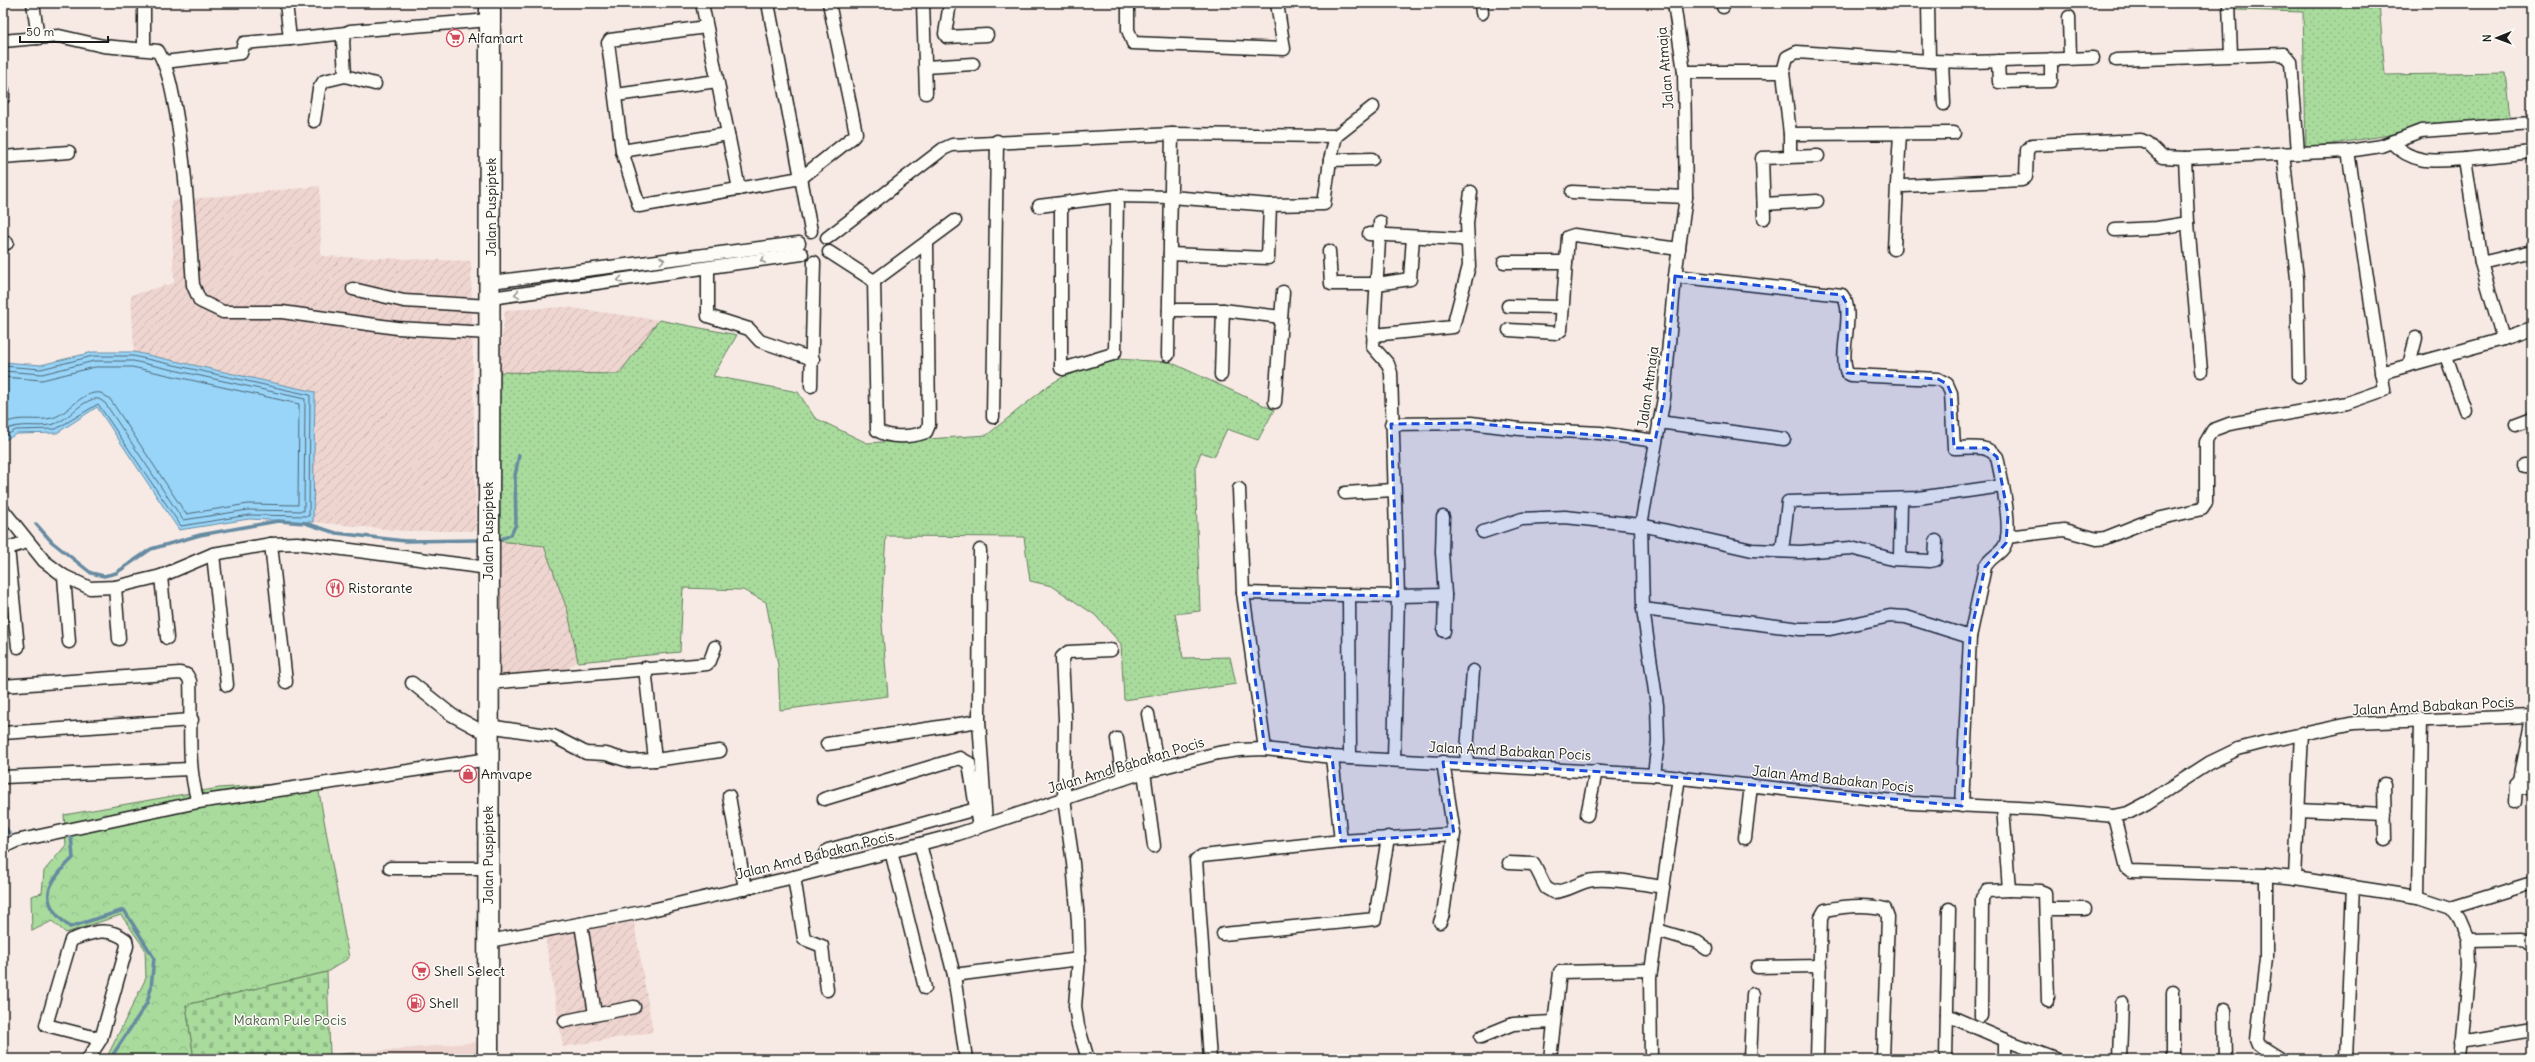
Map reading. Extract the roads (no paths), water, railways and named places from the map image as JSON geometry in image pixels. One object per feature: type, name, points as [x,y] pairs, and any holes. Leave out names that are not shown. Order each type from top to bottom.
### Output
[{"type":"main road","name":"Jalan Puspiptek","points":[[488,1059],[488,568],[491,295],[490,11]]},
{"type":"street","points":[[33,3],[38,38]]},
{"type":"street","points":[[144,3],[144,49]]},
{"type":"street","points":[[286,3],[290,39]]},
{"type":"street","points":[[702,3],[739,189]]},
{"type":"street","points":[[768,3],[811,231]]},
{"type":"street","points":[[706,27],[610,40],[607,46],[616,95],[622,151],[639,206],[801,178],[854,137],[856,133],[829,3]]},
{"type":"street","points":[[922,3],[926,93]]},
{"type":"street","points":[[950,3],[945,34],[947,37],[986,35]]},
{"type":"street","points":[[1128,3],[1128,30],[1133,43],[1284,49],[1277,3]]},
{"type":"street","name":"Jalan Atmaja","points":[[1654,775],[1658,742],[1657,705],[1643,609],[1641,525],[1655,440],[1664,398],[1674,276],[1680,248],[1686,197],[1684,72],[1674,3]]},
{"type":"street","points":[[1928,3],[1929,61]]},
{"type":"street","points":[[2229,3],[2231,55]]},
{"type":"street","points":[[164,62],[241,53],[244,43],[346,33],[362,29],[490,11]]},
{"type":"street","points":[[2069,17],[2070,58]]},
{"type":"street","points":[[345,76],[344,40],[346,33]]},
{"type":"street","points":[[3,41],[59,36],[103,46],[157,51],[164,62],[174,102],[185,173],[193,285],[200,300],[222,312],[282,312],[397,328],[490,333]]},
{"type":"street","points":[[1790,157],[1790,134],[1783,72],[1787,57],[1796,52],[1942,62],[2092,58]]},
{"type":"street","points":[[2116,60],[2278,52],[2288,57],[2291,62],[2298,152]]},
{"type":"street","points":[[1998,61],[1999,82],[2051,81],[2051,59]]},
{"type":"street","points":[[1942,62],[1944,104]]},
{"type":"street","points":[[926,67],[973,64]]},
{"type":"street","points":[[1684,72],[1783,72]]},
{"type":"street","points":[[314,121],[319,89],[324,81],[345,76],[375,84]]},
{"type":"street","points":[[616,95],[717,81]]},
{"type":"street","points":[[3,90],[3,98]]},
{"type":"street","points":[[1039,206],[1117,196],[1171,197],[1270,205],[1324,204],[1330,160],[1336,136],[1373,107]]},
{"type":"street","points":[[1897,185],[2022,180],[2026,177],[2027,150],[2032,145],[2141,140],[2148,144],[2162,157],[2185,158],[2348,150],[2392,143],[2420,130],[2532,123]]},
{"type":"street","points":[[1790,134],[1954,133]]},
{"type":"street","points":[[622,151],[728,134]]},
{"type":"street","points":[[827,238],[946,147],[997,141],[1172,134],[1336,136]]},
{"type":"street","points":[[1168,356],[1172,134]]},
{"type":"street","points":[[1894,249],[1900,134]]},
{"type":"street","points":[[993,417],[997,141]]},
{"type":"street","points":[[2392,143],[2413,159],[2436,161],[2532,152]]},
{"type":"street","points":[[2007,537],[2064,530],[2097,539],[2105,538],[2148,521],[2202,508],[2206,503],[2206,442],[2213,430],[2229,424],[2347,403],[2383,391],[2348,150]]},
{"type":"street","points":[[3,157],[69,152]]},
{"type":"street","points":[[2283,153],[2297,278],[2299,376]]},
{"type":"street","points":[[1764,218],[1762,158],[1818,156]]},
{"type":"street","points":[[2185,158],[2188,223],[2201,371]]},
{"type":"street","points":[[1330,160],[1372,159]]},
{"type":"street","points":[[2465,159],[2481,263],[2503,339]]},
{"type":"street","points":[[1373,334],[1453,327],[1469,266],[1467,223],[1471,192]]},
{"type":"street","points":[[1572,192],[1686,197]]},
{"type":"street","points":[[1061,204],[1061,368],[1063,369],[1113,354],[1115,352],[1117,196]]},
{"type":"street","points":[[1764,204],[1817,201]]},
{"type":"street","points":[[1170,254],[1268,258],[1270,205]]},
{"type":"street","points":[[874,281],[955,221]]},
{"type":"street","points":[[1380,222],[1374,235],[1377,284],[1373,334],[1375,352],[1390,367],[1393,490],[1398,596],[1394,760]]},
{"type":"street","points":[[2115,230],[2157,228],[2188,223]]},
{"type":"street","points":[[811,231],[824,234],[830,242],[829,252],[823,260],[814,262],[804,259],[800,249],[806,233],[811,231]]},
{"type":"street","points":[[1374,235],[1467,241]]},
{"type":"street","points":[[1509,330],[1559,332],[1566,262],[1566,243],[1568,237],[1574,235],[1680,248]]},
{"type":"street","points":[[1329,251],[1331,284],[1377,284],[1411,278],[1413,237]]},
{"type":"street","points":[[874,281],[877,430],[891,436],[920,434],[926,432],[929,425],[927,242]]},
{"type":"street","points":[[491,295],[634,264],[800,249]]},
{"type":"street","points":[[353,289],[404,301],[491,295],[708,268],[800,249]]},
{"type":"street","points":[[2481,263],[2532,251]]},
{"type":"street","points":[[829,252],[874,281]]},
{"type":"street","points":[[811,386],[813,359],[814,262]]},
{"type":"street","points":[[1504,262],[1566,262]]},
{"type":"street","points":[[634,264],[636,278]]},
{"type":"street","points":[[708,268],[708,316],[749,329],[760,341],[813,359]]},
{"type":"street","points":[[1674,276],[1842,296],[1847,304],[1845,360],[1847,373],[1851,375],[1938,379],[1947,384],[1951,393],[1954,448],[1986,448],[1993,451],[1997,457],[2008,515],[2007,537],[2004,548],[1991,557],[1985,567],[1970,637],[1962,806]]},
{"type":"street","points":[[1275,402],[1283,292]]},
{"type":"street","points":[[1508,306],[1562,307]]},
{"type":"street","points":[[1169,310],[1223,310],[1281,317]]},
{"type":"street","points":[[1221,375],[1223,310]]},
{"type":"street","points":[[2381,373],[2446,356],[2532,329]]},
{"type":"street","points":[[2409,365],[2416,338]]},
{"type":"street","points":[[2446,356],[2465,410]]},
{"type":"street","points":[[2516,424],[2532,418]]},
{"type":"street","points":[[1659,422],[1784,439]]},
{"type":"street","points":[[1391,424],[1471,423],[1520,429],[1600,433],[1655,440]]},
{"type":"street","points":[[1782,551],[1788,502],[1932,497],[2002,486]]},
{"type":"street","points":[[1239,489],[1243,593],[1265,749]]},
{"type":"street","points":[[1346,493],[1393,490]]},
{"type":"street","points":[[1900,559],[1901,499]]},
{"type":"street","points":[[3,510],[7,512],[28,542],[44,561],[64,576],[90,588],[115,587],[161,576],[214,554],[271,544],[297,543],[488,568]]},
{"type":"street","points":[[1483,532],[1522,519],[1564,517],[1641,525],[1752,550],[1782,551],[1851,548],[1900,559],[1935,560],[1936,541]]},
{"type":"street","points":[[1443,518],[1442,552],[1446,595],[1444,631]]},
{"type":"street","points":[[18,647],[8,548],[28,542]]},
{"type":"street","points":[[271,544],[286,682]]},
{"type":"street","points":[[980,550],[979,721],[982,824]]},
{"type":"street","points":[[214,554],[227,685]]},
{"type":"street","points":[[64,576],[69,642]]},
{"type":"street","points":[[161,576],[167,638]]},
{"type":"street","points":[[115,587],[119,639]]},
{"type":"street","points":[[1243,593],[1398,596],[1446,595]]},
{"type":"street","points":[[1349,595],[1350,758]]},
{"type":"street","points":[[1643,609],[1800,629],[1830,629],[1890,616],[1906,617],[1970,637]]},
{"type":"street","points":[[489,683],[645,668],[707,664],[710,662],[715,647]]},
{"type":"street","points":[[1088,1059],[1075,1006],[1079,959],[1076,894],[1064,799],[1065,719],[1062,657],[1068,652],[1111,650]]},
{"type":"street","points":[[645,668],[655,760]]},
{"type":"street","points":[[1466,764],[1473,671]]},
{"type":"street","points":[[3,686],[184,674],[190,680],[192,720],[190,769],[198,802]]},
{"type":"street","points":[[412,683],[452,715],[489,731],[553,736],[586,753],[606,754],[629,760],[655,760],[720,751]]},
{"type":"street","points":[[1148,714],[1158,768]]},
{"type":"street","points":[[2515,802],[2516,785],[2520,781],[2532,716]]},
{"type":"street","name":"Jalan Amd Babakan Pocis","points":[[489,941],[581,924],[794,877],[826,867],[920,844],[1064,799],[1144,772],[1218,753],[1265,749],[1332,757],[1654,775],[1912,803],[2003,807],[2114,816],[2128,813],[2147,803],[2209,763],[2238,749],[2302,733],[2354,723],[2532,716]]},
{"type":"street","points":[[3,733],[192,720]]},
{"type":"street","points":[[2418,897],[2421,720]]},
{"type":"street","points":[[827,744],[979,721]]},
{"type":"street","points":[[2295,878],[2302,733]]},
{"type":"street","points":[[1117,739],[1123,779]]},
{"type":"street","points":[[1332,757],[1341,841]]},
{"type":"street","points":[[824,799],[960,758],[969,763],[976,809],[982,824]]},
{"type":"street","points":[[3,847],[16,841],[198,802],[489,759]]},
{"type":"street","points":[[1440,922],[1443,914],[1454,834],[1442,762]]},
{"type":"street","points":[[3,777],[190,769]]},
{"type":"street","points":[[1587,815],[1596,771]]},
{"type":"street","points":[[1144,772],[1154,846]]},
{"type":"street","points":[[1650,1059],[1651,970],[1679,777]]},
{"type":"street","points":[[2520,781],[2523,787],[2532,789]]},
{"type":"street","points":[[2384,784],[2386,840]]},
{"type":"street","points":[[1745,838],[1751,785]]},
{"type":"street","points":[[729,796],[745,889]]},
{"type":"street","points":[[2003,807],[2009,890]]},
{"type":"street","points":[[826,867],[823,859],[828,850],[976,809]]},
{"type":"street","points":[[2298,810],[2385,814]]},
{"type":"street","points":[[2114,816],[2127,868],[2131,871],[2266,875],[2295,878],[2418,897],[2452,908],[2532,883]]},
{"type":"street","points":[[1210,1059],[1196,860],[1202,856],[1388,836],[1454,834]]},
{"type":"street","points":[[1223,934],[1375,919],[1388,836]]},
{"type":"street","points":[[920,844],[954,975],[966,1059]]},
{"type":"street","points":[[891,851],[925,988]]},
{"type":"street","points":[[1509,862],[1534,864],[1546,888],[1553,892],[1566,890],[1583,882],[1595,880],[1663,887]]},
{"type":"street","points":[[390,868],[488,868]]},
{"type":"street","points":[[2266,875],[2266,958],[2257,1040],[2260,1045],[2281,1059]]},
{"type":"street","points":[[794,877],[804,939],[822,946],[827,990]]},
{"type":"street","points":[[2346,1059],[2353,886]]},
{"type":"street","points":[[1981,1016],[1982,898],[1987,891],[2009,890],[2043,892],[2046,909],[2048,1001]]},
{"type":"street","points":[[1817,1059],[1821,918],[1825,910],[1875,907],[1885,910],[1888,918],[1883,1059]]},
{"type":"street","points":[[2452,908],[2458,917],[2468,940],[2469,966],[2460,1059]]},
{"type":"street","points":[[1946,1059],[1949,909]]},
{"type":"street","points":[[2046,909],[2085,909]]},
{"type":"street","points":[[581,924],[596,1014]]},
{"type":"street","points":[[88,1059],[100,1039],[127,946],[126,940],[121,936],[99,930],[71,940],[46,1025],[100,1039]]},
{"type":"street","points":[[1657,930],[1698,942],[1707,948]]},
{"type":"street","points":[[2468,940],[2521,939],[2527,940],[2532,945]]},
{"type":"street","points":[[954,975],[1079,959]]},
{"type":"street","points":[[1757,967],[1820,966]]},
{"type":"street","points":[[1550,1059],[1553,1022],[1560,972],[1651,970]]},
{"type":"street","points":[[2173,992],[2173,1059]]},
{"type":"street","points":[[1750,1059],[1753,994]]},
{"type":"street","points":[[2120,1059],[2122,1003]]},
{"type":"street","points":[[565,1021],[634,1007]]},
{"type":"street","points":[[2224,1010],[2225,1059]]},
{"type":"street","points":[[1947,1015],[2005,1040],[2056,1059]]},
{"type":"street","points":[[1481,1037],[1513,1024],[1553,1022]]},
{"type":"street","points":[[2461,1042],[2532,1030]]},
{"type":"street","points":[[2005,1040],[2005,1059]]},
{"type":"water","points":[[93,352],[134,352],[315,392],[313,522],[249,519],[179,530],[97,407],[57,433],[17,434],[3,441],[3,362],[41,365]]},
{"type":"waterway","points":[[501,539],[511,535],[516,524],[515,476],[519,455]]},
{"type":"waterway","points":[[36,524],[52,542],[91,573],[104,576],[116,573],[151,549],[200,535],[278,521],[305,523],[336,533],[405,541],[478,540]]},
{"type":"waterway","points":[[3,528],[9,528]]},
{"type":"waterway","points":[[3,824],[9,833]]},
{"type":"waterway","points":[[71,835],[73,858],[64,867],[52,884],[49,892],[49,900],[52,909],[59,918],[70,927],[124,910],[154,958],[151,988],[147,1003],[110,1059]]},
{"type":"place","name":"Alfamart","points":[[455,38]]},
{"type":"place","name":"Ristorante","points":[[335,588]]},
{"type":"place","name":"Amvape","points":[[468,774]]},
{"type":"place","name":"Shell Select","points":[[421,971]]},
{"type":"place","name":"Shell","points":[[416,1003]]},
{"type":"park label","name":"Makam Pule Pocis","points":[[290,1020]]}]
